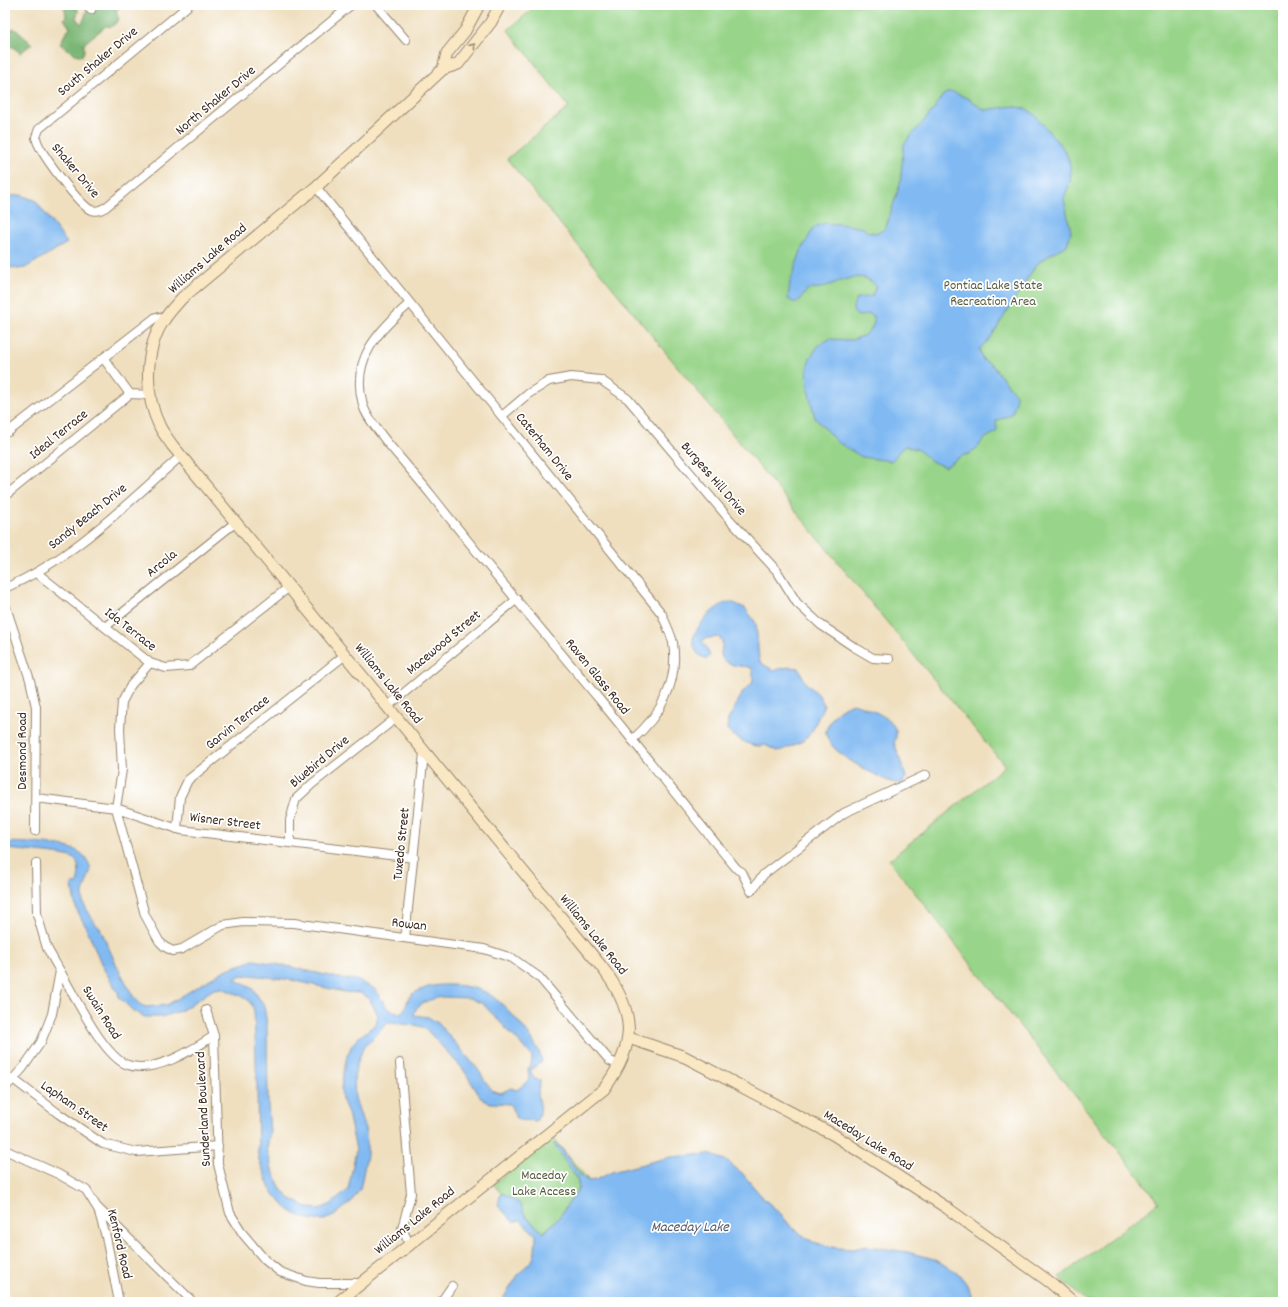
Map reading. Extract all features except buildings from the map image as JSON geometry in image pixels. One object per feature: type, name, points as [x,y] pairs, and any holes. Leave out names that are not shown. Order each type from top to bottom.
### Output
[{"type":"main road","name":"Williams Lake Road","points":[[443,69],[447,53],[465,31],[479,5]]},
{"type":"main road","name":"Williams Lake Road","points":[[338,1302],[604,1090],[620,1065],[629,1038],[628,1023],[619,994],[609,976],[424,753],[182,456],[160,426],[150,395],[148,370],[153,345],[164,320],[182,298],[316,187],[443,69],[458,64],[488,26],[500,5]]},
{"type":"main road","points":[[474,16],[477,22],[488,26]]},
{"type":"main road","name":"Maceday Lake Road","points":[[629,1038],[685,1057],[834,1135],[947,1208],[1051,1283],[1073,1302]]},
{"type":"street","name":"South Shaker Drive","points":[[38,146],[36,137],[39,129],[189,5]]},
{"type":"street","name":"North Shaker Drive","points":[[94,211],[106,207],[351,5]]},
{"type":"street","points":[[376,5],[406,40]]},
{"type":"street","name":"Shaker Drive","points":[[38,146],[75,195],[88,208],[94,211]]},
{"type":"street","name":"Caterham Drive","points":[[316,187],[409,304],[502,416],[662,614],[673,643],[673,673],[665,701],[653,720],[632,740]]},
{"type":"street","name":"Raven Glass Road","points":[[409,304],[375,337],[368,348],[362,364],[360,389],[363,406],[377,429],[404,464],[517,599],[723,851],[742,872],[751,892],[764,874],[844,813],[926,775]]},
{"type":"street","points":[[8,432],[104,359],[156,317],[164,320]]},
{"type":"street","points":[[104,359],[130,394],[150,395]]},
{"type":"street","name":"Burgess Hill Drive","points":[[502,416],[528,394],[549,381],[571,377],[601,380],[628,399],[730,520],[777,571],[797,604],[821,625],[854,647],[873,658],[889,659]]},
{"type":"street","name":"Ideal Terrace","points":[[5,496],[130,394]]},
{"type":"street","name":"Sandy Beach Drive","points":[[5,588],[37,573],[85,539],[182,456]]},
{"type":"street","name":"Arcola","points":[[105,627],[236,522]]},
{"type":"street","name":"Ida Terrace","points":[[37,573],[150,663],[166,668],[188,666],[289,587]]},
{"type":"street","name":"Macewood Street","points":[[387,707],[517,599]]},
{"type":"street","name":"Desmond Road","points":[[5,604],[30,680],[36,707],[35,831]]},
{"type":"street","name":"Garvin Terrace","points":[[177,829],[180,797],[188,780],[345,655]]},
{"type":"street","points":[[116,808],[122,770],[120,728],[122,702],[131,685],[150,663]]},
{"type":"street","name":"Bluebird Drive","points":[[290,843],[290,820],[296,799],[312,784],[396,718]]},
{"type":"street","name":"Tuxedo Street","points":[[405,938],[424,753]]},
{"type":"street","name":"Wisner Street","points":[[36,798],[116,808],[177,829],[414,858]]},
{"type":"street","name":"Rowan","points":[[116,808],[145,915],[159,941],[165,947],[173,951],[182,948],[223,925],[243,922],[294,923],[484,949],[512,958],[539,976],[610,1060],[620,1065]]},
{"type":"street","points":[[5,1088],[23,1068],[41,1042],[52,1014],[60,971],[47,948],[37,914],[36,863]]},
{"type":"street","name":"Swain Road","points":[[60,971],[94,1030],[111,1052],[128,1065],[142,1066],[166,1062],[214,1036]]},
{"type":"street","name":"Sunderland Boulevard","points":[[206,1010],[214,1036],[218,1164],[230,1213],[243,1234],[265,1260],[280,1272],[306,1281],[361,1283]]},
{"type":"street","points":[[400,1063],[411,1194],[402,1229],[410,1245]]},
{"type":"street","name":"Lapham Street","points":[[13,1079],[59,1114],[103,1144],[136,1152],[218,1146]]},
{"type":"street","name":"Kenford Road","points":[[5,1150],[58,1174],[86,1190],[98,1209],[106,1237],[119,1302]]},
{"type":"street","points":[[98,1209],[193,1302]]},
{"type":"street","points":[[441,1302],[452,1286]]},
{"type":"green space","points":[[61,5],[77,5],[78,12],[76,18],[81,24],[90,5],[121,5],[116,11],[119,20],[111,27],[106,26],[89,39],[84,44],[84,52],[82,56],[75,54],[60,44],[70,28],[64,19],[66,16],[65,9]]},
{"type":"green space","name":"Pontiac Lake State Recreation Area","points":[[537,5],[1283,5],[1283,1302],[1086,1302],[1060,1277],[1159,1202],[889,860],[1005,766],[507,159],[569,107],[508,30]]},
{"type":"green space","points":[[14,28],[32,44],[20,53],[12,46],[5,53],[5,35]]},
{"type":"green space","name":"Maceday Lake Access","points":[[553,1138],[589,1181],[578,1173],[563,1150],[554,1143],[577,1179],[579,1188],[560,1216],[543,1233],[493,1184]]},
{"type":"water","points":[[948,92],[953,92],[967,98],[985,110],[1013,106],[1027,109],[1035,115],[1065,151],[1069,160],[1071,171],[1070,182],[1064,199],[1071,232],[1067,245],[1050,254],[1036,265],[990,339],[979,349],[983,360],[992,365],[1016,395],[1016,402],[1012,413],[996,421],[996,432],[984,439],[978,447],[969,454],[961,456],[945,467],[931,461],[919,450],[906,446],[901,449],[891,461],[862,457],[837,442],[815,418],[808,390],[807,368],[810,358],[818,346],[829,339],[852,340],[863,336],[871,329],[874,323],[873,316],[870,314],[861,316],[857,315],[853,311],[853,306],[858,298],[872,296],[876,286],[865,278],[860,277],[847,279],[821,288],[807,290],[800,300],[795,303],[788,299],[790,282],[801,251],[814,227],[825,223],[848,225],[864,228],[866,231],[874,233],[882,231],[886,227],[900,184],[904,144],[935,108],[942,96]]},
{"type":"water","points":[[20,195],[35,200],[67,243],[25,268],[18,269],[5,266],[5,197]]},
{"type":"water","points":[[731,602],[745,608],[756,623],[759,660],[762,664],[774,670],[789,667],[799,668],[805,682],[819,695],[824,705],[812,731],[803,741],[783,750],[777,751],[765,745],[756,746],[744,742],[727,729],[728,720],[743,692],[753,682],[753,670],[749,667],[732,665],[725,661],[721,654],[722,641],[719,637],[702,640],[710,655],[707,659],[698,654],[694,646],[693,639],[695,634],[708,616],[720,606]]},
{"type":"water","points":[[853,703],[884,716],[895,728],[896,734],[894,742],[906,777],[902,784],[885,779],[863,768],[842,755],[830,743],[826,730],[830,722],[840,710]]},
{"type":"water","points":[[5,842],[44,844],[73,849],[83,855],[91,869],[83,893],[83,903],[95,923],[100,928],[115,962],[133,996],[141,1005],[146,1007],[167,1005],[225,970],[254,960],[338,978],[356,980],[375,989],[388,1009],[400,1013],[404,1009],[411,995],[428,987],[456,985],[483,991],[509,1011],[535,1044],[540,1054],[542,1062],[530,1070],[534,1079],[540,1080],[538,1092],[540,1114],[536,1121],[519,1120],[516,1118],[510,1104],[484,1101],[463,1069],[425,1028],[415,1025],[388,1023],[363,1048],[356,1067],[354,1080],[355,1098],[365,1129],[367,1141],[367,1155],[360,1189],[351,1202],[334,1216],[324,1220],[311,1220],[295,1214],[285,1207],[270,1189],[258,1157],[257,1086],[254,1011],[252,1005],[246,998],[222,988],[214,989],[182,1010],[162,1017],[145,1017],[133,1011],[119,997],[118,992],[103,968],[86,927],[76,909],[72,884],[77,884],[79,870],[76,861],[73,858],[61,855],[5,849]],"holes":[[[250,975],[292,980],[344,992],[360,993],[369,998],[378,1015],[376,1024],[358,1038],[352,1045],[347,1056],[343,1074],[341,1089],[342,1099],[348,1113],[356,1150],[348,1190],[330,1205],[319,1209],[309,1208],[289,1198],[281,1189],[272,1169],[267,1148],[270,1131],[268,1105],[267,1025],[264,1006],[253,989],[236,980],[238,976]],[[444,997],[469,998],[483,1004],[532,1056],[532,1062],[528,1069],[529,1080],[517,1090],[511,1088],[501,1093],[491,1090],[477,1068],[438,1023],[428,1017],[414,1015],[415,1011],[421,1004],[430,1000]]]},
{"type":"water","name":"Maceday Lake","points":[[553,1143],[563,1150],[578,1173],[589,1181],[596,1180],[612,1172],[670,1157],[709,1154],[725,1160],[742,1173],[763,1198],[780,1213],[792,1228],[813,1242],[836,1248],[853,1249],[867,1246],[907,1252],[934,1259],[957,1272],[966,1283],[975,1302],[501,1302],[518,1275],[533,1259],[536,1235],[520,1220],[513,1222],[498,1205],[500,1196],[503,1193],[520,1204],[526,1217],[544,1233],[560,1216],[579,1188],[577,1179]]}]
